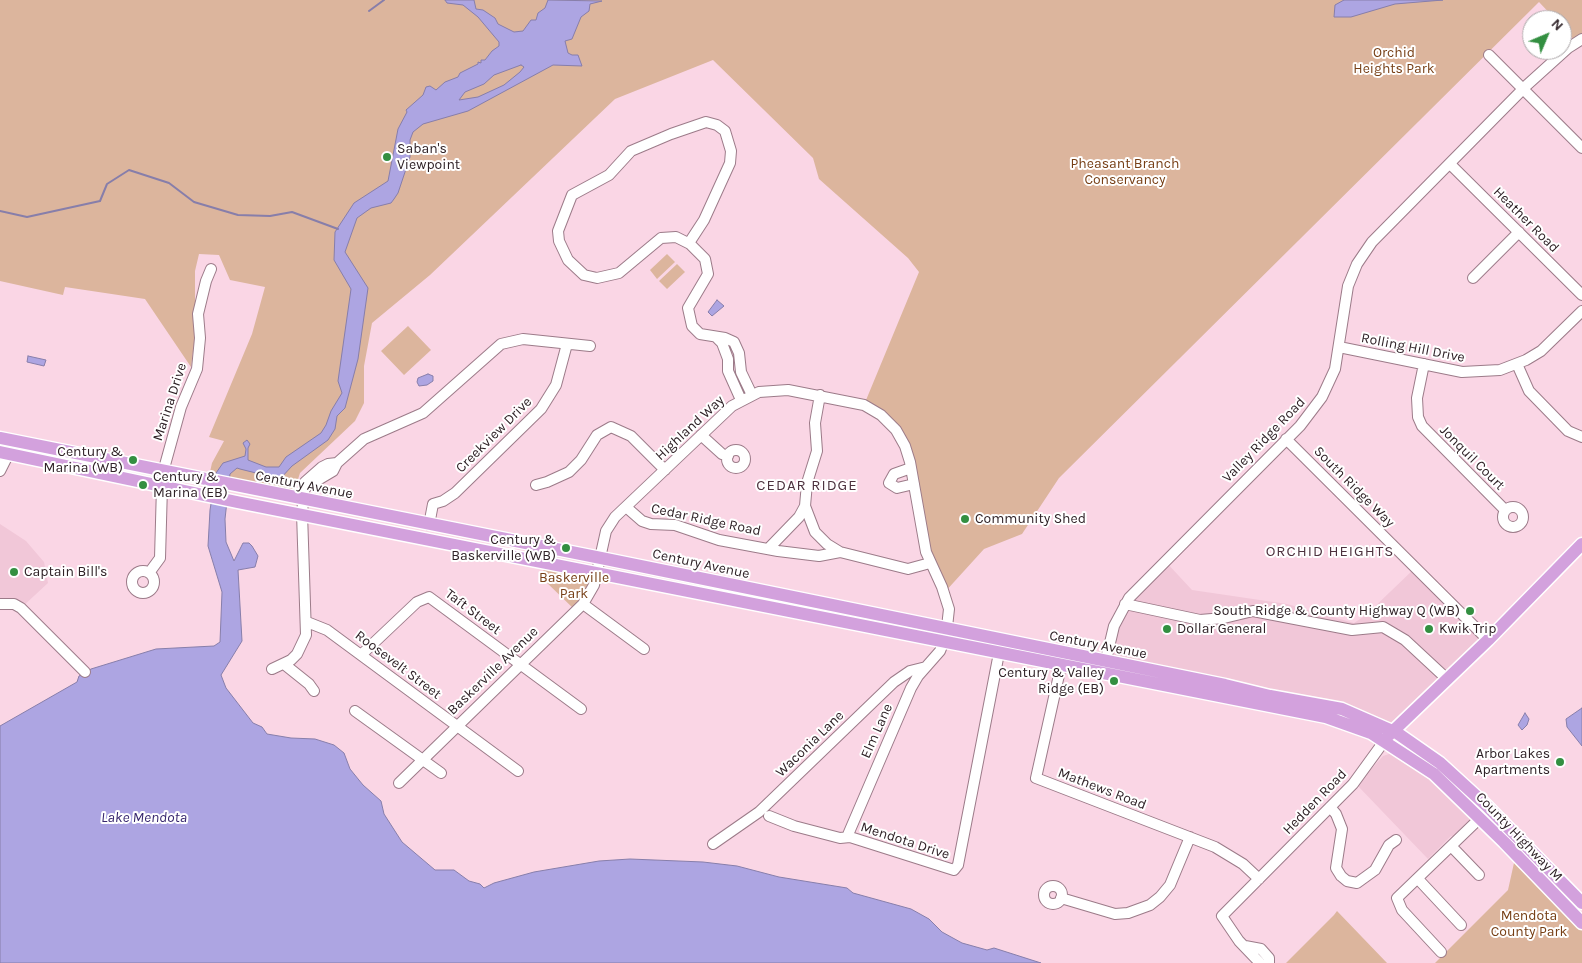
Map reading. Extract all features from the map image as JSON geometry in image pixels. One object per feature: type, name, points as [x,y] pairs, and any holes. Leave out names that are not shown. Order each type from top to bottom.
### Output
[{"type":"main road","name":"Century Avenue","points":[[0,438],[238,487],[303,507],[597,573],[1062,666],[1104,668]]},
{"type":"main road","name":"Century Avenue","points":[[4,452],[237,502],[303,507],[429,525],[601,558],[947,629],[1104,668],[1342,709],[1389,736]]},
{"type":"main road","points":[[1389,736],[1488,640],[1582,544]]},
{"type":"main road","name":"County Highway M","points":[[1389,736],[1434,774],[1480,818],[1582,923]]},
{"type":"main road","name":"County Highway M","points":[[1389,736],[1418,746],[1448,769],[1582,903]]},
{"type":"street","name":"Valley Ridge Road","points":[[1104,668],[1114,626],[1125,604],[1139,586],[1300,426],[1322,397],[1335,369],[1346,293],[1357,264],[1372,242],[1524,89],[1568,48],[1582,40]]},
{"type":"street","points":[[1489,55],[1582,148]]},
{"type":"street","points":[[688,243],[704,220],[727,174],[731,151],[727,134],[723,128],[703,122],[637,148],[627,154],[609,175],[572,195],[558,231],[559,241],[568,260],[584,274],[601,278],[619,273],[661,238],[676,237],[688,243],[705,259],[708,274],[688,308],[688,316],[692,326],[700,334],[729,339],[737,347],[740,368],[752,395]]},
{"type":"street","name":"Heather Road","points":[[1450,164],[1582,295]]},
{"type":"street","points":[[1472,278],[1519,232]]},
{"type":"street","name":"Marina Drive","points":[[149,573],[160,558],[164,472],[172,435],[197,369],[200,338],[198,314],[206,280],[211,268]]},
{"type":"street","name":"Rolling Hill Drive","points":[[1339,347],[1474,373],[1500,370],[1517,364],[1541,351],[1582,311]]},
{"type":"street","points":[[717,338],[722,342],[728,359],[728,371],[741,400]]},
{"type":"street","points":[[272,669],[284,664],[301,649],[306,635],[303,507],[305,482],[314,472],[328,464],[337,463],[364,439],[423,413],[501,344],[523,339],[590,346]]},
{"type":"street","name":"Creekview Drive","points":[[429,525],[433,504],[440,503],[456,493],[541,409],[556,385],[567,344]]},
{"type":"street","name":"Jonquil Court","points":[[1424,364],[1417,398],[1418,417],[1422,426],[1505,510]]},
{"type":"street","points":[[1517,364],[1528,391],[1568,432],[1582,437]]},
{"type":"street","name":"Highland Way","points":[[597,573],[608,526],[701,435],[741,400],[752,395],[780,389],[820,395],[864,405],[881,415],[902,440],[911,468],[922,537],[930,563],[948,602],[947,629],[944,642]]},
{"type":"street","points":[[769,548],[799,517],[805,506],[807,484],[817,451],[815,423],[820,395]]},
{"type":"street","points":[[536,485],[554,480],[569,472],[581,460],[596,435],[611,427],[632,436],[665,470]]},
{"type":"street","points":[[701,435],[722,454],[728,456]]},
{"type":"street","name":"South Ridge Way","points":[[1286,439],[1488,640]]},
{"type":"street","points":[[0,471],[4,452]]},
{"type":"street","points":[[911,468],[894,474],[889,482],[897,488],[914,484]]},
{"type":"street","points":[[805,506],[815,532],[827,544],[840,552]]},
{"type":"street","name":"Cedar Ridge Road","points":[[626,507],[642,521],[651,524],[675,525],[720,540],[819,556],[840,552],[908,569],[930,563]]},
{"type":"street","name":"Baskerville Avenue","points":[[399,783],[583,604],[592,589],[597,573]]},
{"type":"street","name":"Taft Street","points":[[361,655],[420,600],[426,597],[431,598],[581,709]]},
{"type":"street","points":[[0,604],[14,604],[21,608],[85,672]]},
{"type":"street","points":[[583,604],[644,648]]},
{"type":"street","points":[[1125,604],[1200,620],[1224,618],[1254,611],[1352,630],[1383,626],[1405,640],[1447,679]]},
{"type":"street","name":"Roosevelt Street","points":[[306,622],[325,628],[518,771]]},
{"type":"street","name":"Elm Lane","points":[[847,837],[854,816],[911,688],[918,676],[939,653],[944,642]]},
{"type":"street","name":"Mendota Drive","points":[[769,816],[809,830],[840,838],[847,837],[951,871],[956,869],[999,653]]},
{"type":"street","points":[[284,664],[309,684],[314,691]]},
{"type":"street","name":"Waconia Lane","points":[[713,844],[735,831],[765,807],[894,682],[910,671],[927,666]]},
{"type":"street","name":"Mathews Road","points":[[1062,666],[1036,778],[1228,853],[1259,879]]},
{"type":"street","points":[[355,711],[441,773]]},
{"type":"street","name":"Hedden Road","points":[[1244,946],[1222,916],[1362,773],[1389,736]]},
{"type":"street","points":[[1330,807],[1336,814],[1342,829],[1336,868],[1347,881],[1357,883],[1375,870],[1389,845],[1396,840]]},
{"type":"street","points":[[1441,952],[1429,941],[1397,902],[1397,898],[1480,818]]},
{"type":"street","points":[[1061,898],[1115,914],[1140,909],[1155,902],[1166,891],[1190,837]]},
{"type":"street","points":[[1452,846],[1480,875]]},
{"type":"street","points":[[955,881],[956,869]]},
{"type":"street","points":[[1418,879],[1461,925]]},
{"type":"street","points":[[1244,946],[1260,963]]},
{"type":"street","points":[[1244,946],[1261,949],[1269,958],[1269,963]]},
{"type":"shaded area","points":[[0,524],[26,541],[44,562],[48,583],[21,608],[0,604]]},
{"type":"shaded area","points":[[1165,561],[1192,590],[1287,604],[1354,623],[1366,615],[1415,568],[1488,640],[1393,731],[1328,706],[1281,691],[1210,677],[1105,662],[1119,615]]},
{"type":"shaded area","points":[[1392,753],[1401,756],[1480,818],[1459,840],[1451,836],[1428,859],[1357,785],[1383,756]]},
{"type":"green space","name":"Pheasant Branch Conservancy","points":[[0,0],[1582,0],[1582,39],[1577,43],[1572,38],[1572,10],[1547,10],[1539,2],[1531,10],[1522,10],[1522,19],[1059,478],[1022,534],[984,549],[944,593],[930,563],[905,446],[864,405],[919,272],[908,258],[819,179],[813,158],[713,60],[615,99],[430,275],[372,323],[364,366],[364,403],[355,421],[300,473],[292,498],[208,481],[212,463],[224,441],[209,437],[252,334],[265,287],[230,280],[219,255],[199,254],[195,271],[195,336],[191,367],[145,299],[65,287],[63,295],[0,281]]},
{"type":"green space","points":[[667,254],[675,262],[657,279],[650,270]]},
{"type":"green space","points":[[677,264],[685,272],[667,289],[659,281]]},
{"type":"green space","points":[[408,326],[431,350],[404,375],[381,351]]},
{"type":"green space","name":"Baskerville Park","points":[[544,562],[597,573],[576,611],[543,579]]},
{"type":"green space","name":"Mendota County Park","points":[[1516,854],[1582,923],[1582,963],[1435,963],[1508,890]]},
{"type":"green space","points":[[1337,911],[1387,963],[1286,963],[1334,915]]},
{"type":"water","name":"Lake Mendota","points":[[445,0],[474,0],[476,9],[483,10],[495,18],[498,24],[514,32],[523,31],[531,20],[536,20],[538,13],[545,8],[548,0],[602,1],[590,4],[589,11],[581,17],[572,39],[565,41],[568,53],[578,55],[582,66],[553,65],[468,111],[423,124],[413,132],[410,140],[410,157],[398,193],[394,199],[391,203],[371,208],[357,218],[345,252],[368,288],[358,359],[345,408],[337,416],[335,429],[328,440],[292,466],[280,479],[237,468],[230,474],[225,519],[226,542],[234,561],[243,543],[249,543],[258,556],[255,567],[238,570],[242,641],[221,675],[226,688],[253,723],[262,727],[267,734],[315,739],[334,745],[344,753],[350,769],[363,785],[381,801],[384,814],[402,842],[435,870],[454,870],[469,881],[480,884],[484,888],[494,883],[534,872],[599,861],[630,859],[703,862],[737,866],[779,877],[847,888],[853,893],[911,909],[929,919],[942,932],[962,943],[987,950],[994,948],[1041,963],[0,963],[0,726],[77,682],[79,676],[91,669],[156,649],[214,646],[220,642],[222,592],[208,546],[210,510],[216,473],[223,463],[245,456],[246,449],[243,443],[247,440],[250,444],[248,460],[266,467],[279,467],[286,457],[321,433],[342,393],[338,381],[351,289],[334,260],[335,232],[354,203],[388,181],[398,129],[407,112],[406,110],[423,95],[426,87],[430,86],[436,90],[445,82],[458,77],[460,73],[478,64],[478,62],[481,63],[481,60],[485,60],[499,46],[499,42],[478,17],[463,5],[447,3]],"holes":[[[521,65],[524,67],[504,85],[478,97],[459,100],[465,92],[484,84],[494,75]]]},
{"type":"water","points":[[1344,0],[1443,0],[1395,4],[1351,17],[1334,17],[1335,5]]},
{"type":"water","points":[[717,300],[724,306],[712,316],[708,312]]},
{"type":"water","points":[[28,356],[46,360],[44,366],[27,362]]},
{"type":"water","points":[[428,374],[433,376],[433,381],[427,385],[419,386],[418,378]]},
{"type":"water","points":[[1582,708],[1582,746],[1567,727],[1566,719]]},
{"type":"water","points":[[1525,713],[1529,719],[1527,725],[1522,730],[1518,725]]},
{"type":"waterway","points":[[369,11],[384,0]]},
{"type":"waterway","points":[[0,211],[27,217],[100,201],[107,184],[129,170],[169,183],[194,202],[238,215],[270,216],[292,212],[338,229]]},
{"type":"place","name":"Saban's Viewpoint","points":[[387,157]]},
{"type":"place","name":"Century & Marina (WB)","points":[[133,460]]},
{"type":"place","name":"Century & Marina (EB)","points":[[143,485]]},
{"type":"place","name":"Community Shed","points":[[965,519]]},
{"type":"place","name":"Century & Baskerville (WB)","points":[[566,548]]},
{"type":"place","name":"Captain Bill's","points":[[14,572]]},
{"type":"place","name":"South Ridge & County Highway Q (WB)","points":[[1470,611]]},
{"type":"place","name":"Dollar General","points":[[1167,629]]},
{"type":"place","name":"Kwik Trip","points":[[1429,629]]},
{"type":"place","name":"Century & Valley Ridge (EB)","points":[[1114,681]]},
{"type":"place","name":"Arbor Lakes Apartments","points":[[1560,762]]},
{"type":"district","name":"CEDAR RIDGE","points":[[807,486]]},
{"type":"district","name":"ORCHID HEIGHTS","points":[[1330,552]]},
{"type":"park label","name":"Orchid Heights Park","points":[[1394,62]]}]
